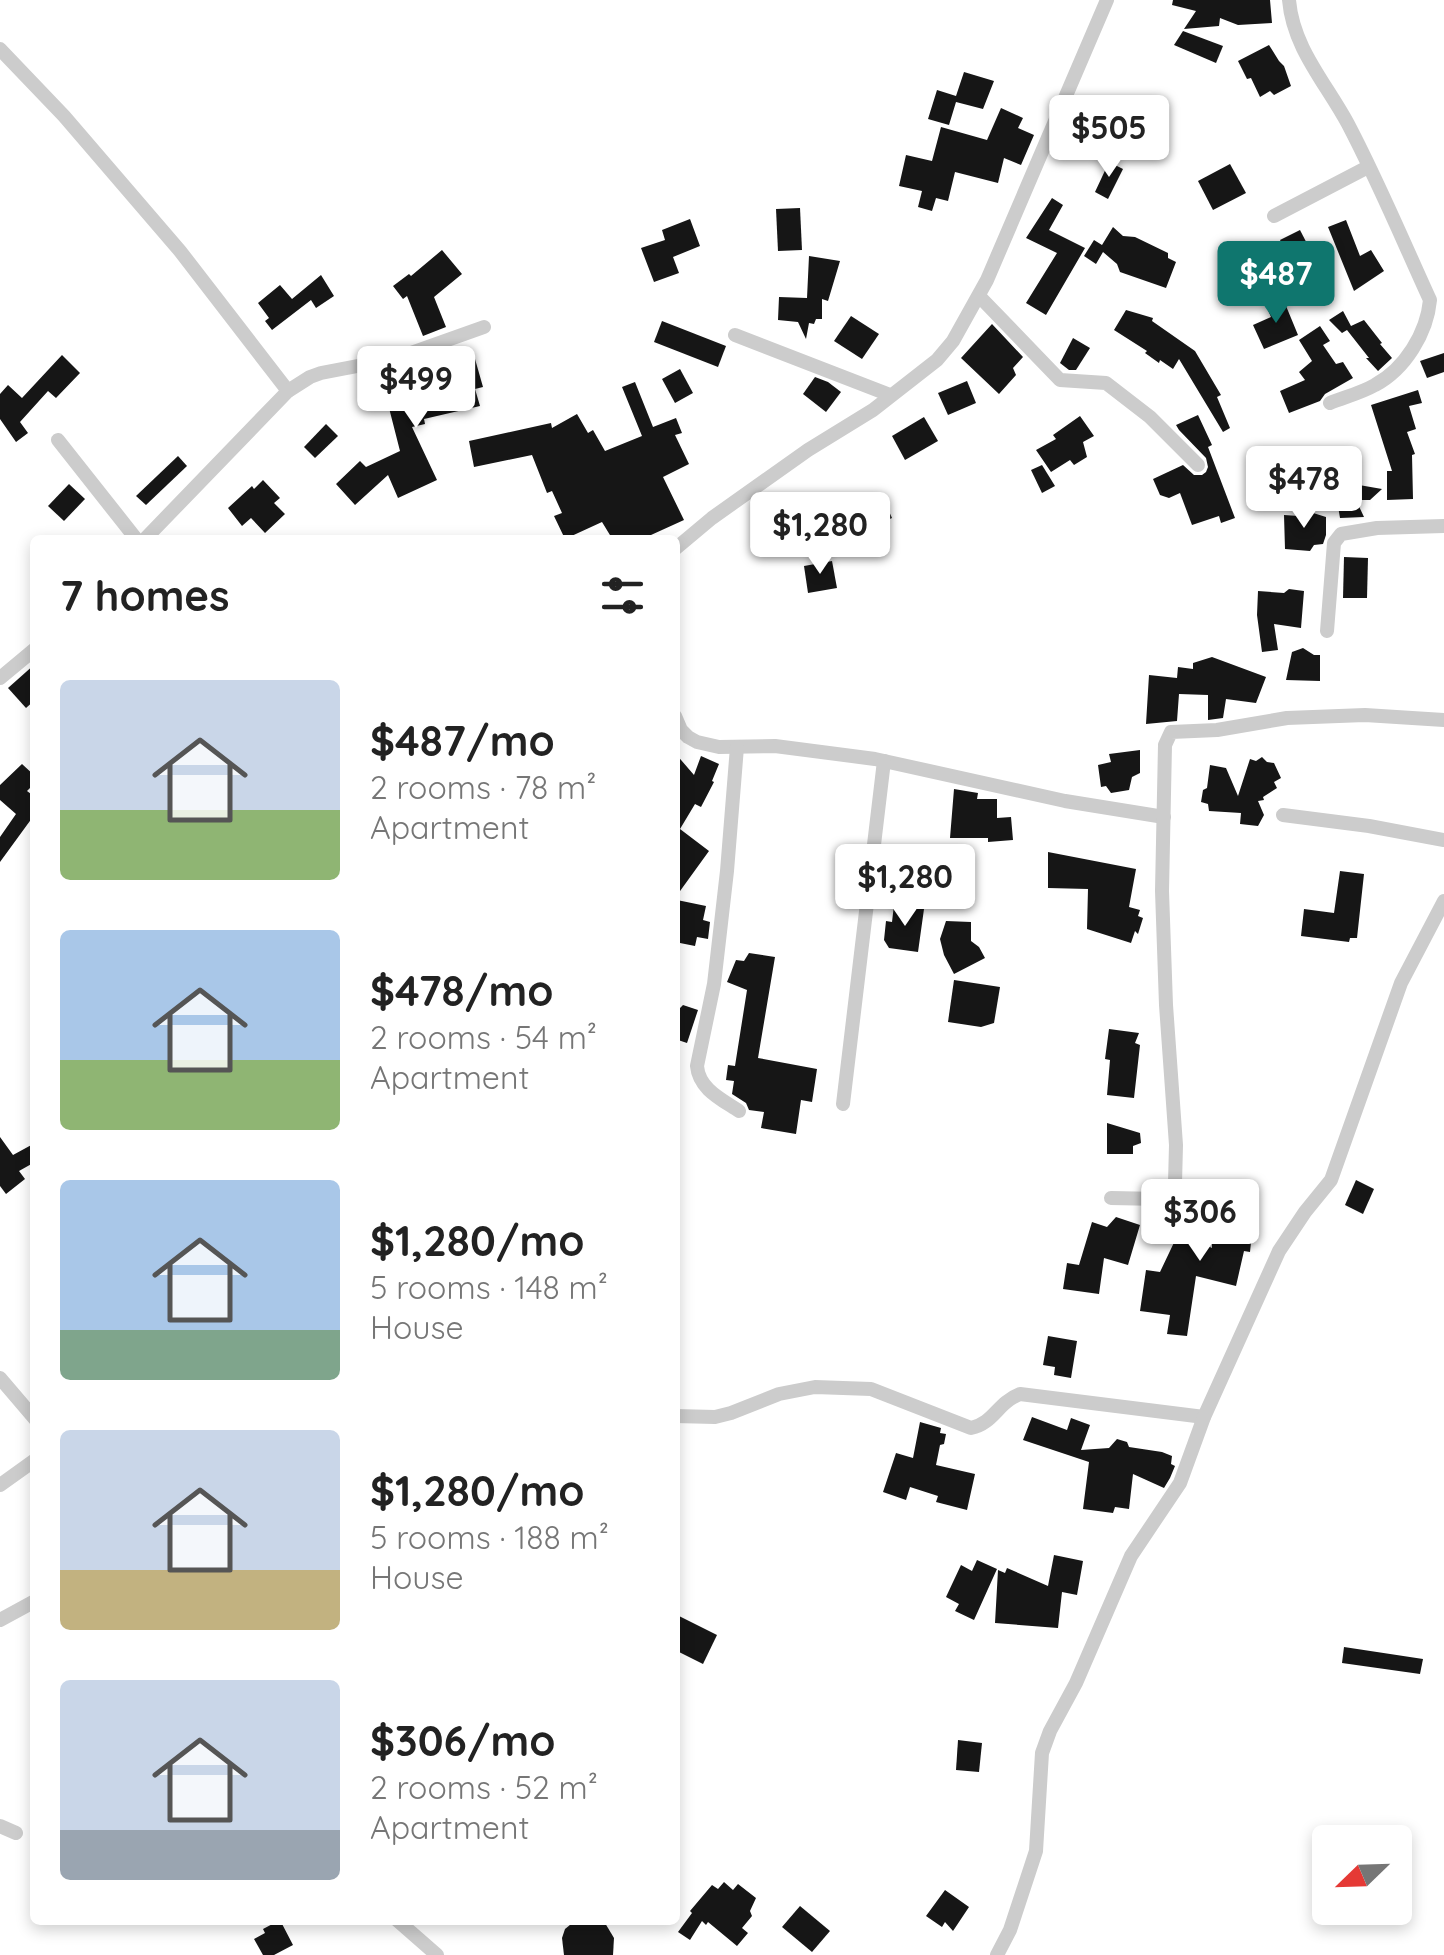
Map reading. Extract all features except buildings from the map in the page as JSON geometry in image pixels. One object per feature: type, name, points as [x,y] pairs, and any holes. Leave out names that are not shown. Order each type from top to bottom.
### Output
[{"type":"street","points":[[680,546],[712,518],[808,450],[873,410],[937,360],[954,341],[979,296],[1108,0]]},
{"type":"street","points":[[1289,0],[1294,32],[1302,49],[1348,124],[1437,298],[1415,345],[1390,375],[1374,386],[1330,403]]},
{"type":"street","points":[[0,48],[168,236],[288,391]]},
{"type":"street","points":[[1274,216],[1368,167]]},
{"type":"street","points":[[979,296],[1060,380],[1106,383],[1150,418],[1198,465]]},
{"type":"street","points":[[150,535],[288,391],[310,377],[394,358],[484,327]]},
{"type":"street","points":[[735,335],[890,395]]},
{"type":"street","points":[[58,440],[144,535]]},
{"type":"street","points":[[1326,631],[1334,544],[1341,534],[1377,528],[1444,526]]},
{"type":"street","points":[[0,678],[30,653]]},
{"type":"street","points":[[1111,1198],[1160,1199],[1175,1183],[1162,891],[1165,745],[1171,732],[1217,730],[1288,718],[1365,715],[1444,720]]},
{"type":"street","points":[[680,730],[697,742],[719,747],[774,746],[884,761],[1065,801],[1164,817]]},
{"type":"street","points":[[737,747],[714,984],[697,1073],[703,1086],[739,1111]]},
{"type":"street","points":[[844,1104],[884,761]]},
{"type":"street","points":[[1283,815],[1444,840]]},
{"type":"street","points":[[998,1955],[1036,1852],[1042,1753],[1050,1732],[1076,1684],[1131,1556],[1180,1484],[1204,1416],[1279,1251],[1331,1180],[1400,984],[1444,901]]},
{"type":"street","points":[[0,1378],[30,1413]]},
{"type":"street","points":[[680,1416],[715,1417],[778,1394],[815,1387],[871,1389],[971,1428],[984,1424],[1003,1402],[1020,1394],[1204,1416]]},
{"type":"street","points":[[0,1485],[30,1464]]},
{"type":"street","points":[[0,1620],[30,1604]]},
{"type":"street","points":[[0,1826],[16,1833]]},
{"type":"street","points":[[403,1925],[437,1955]]}]
